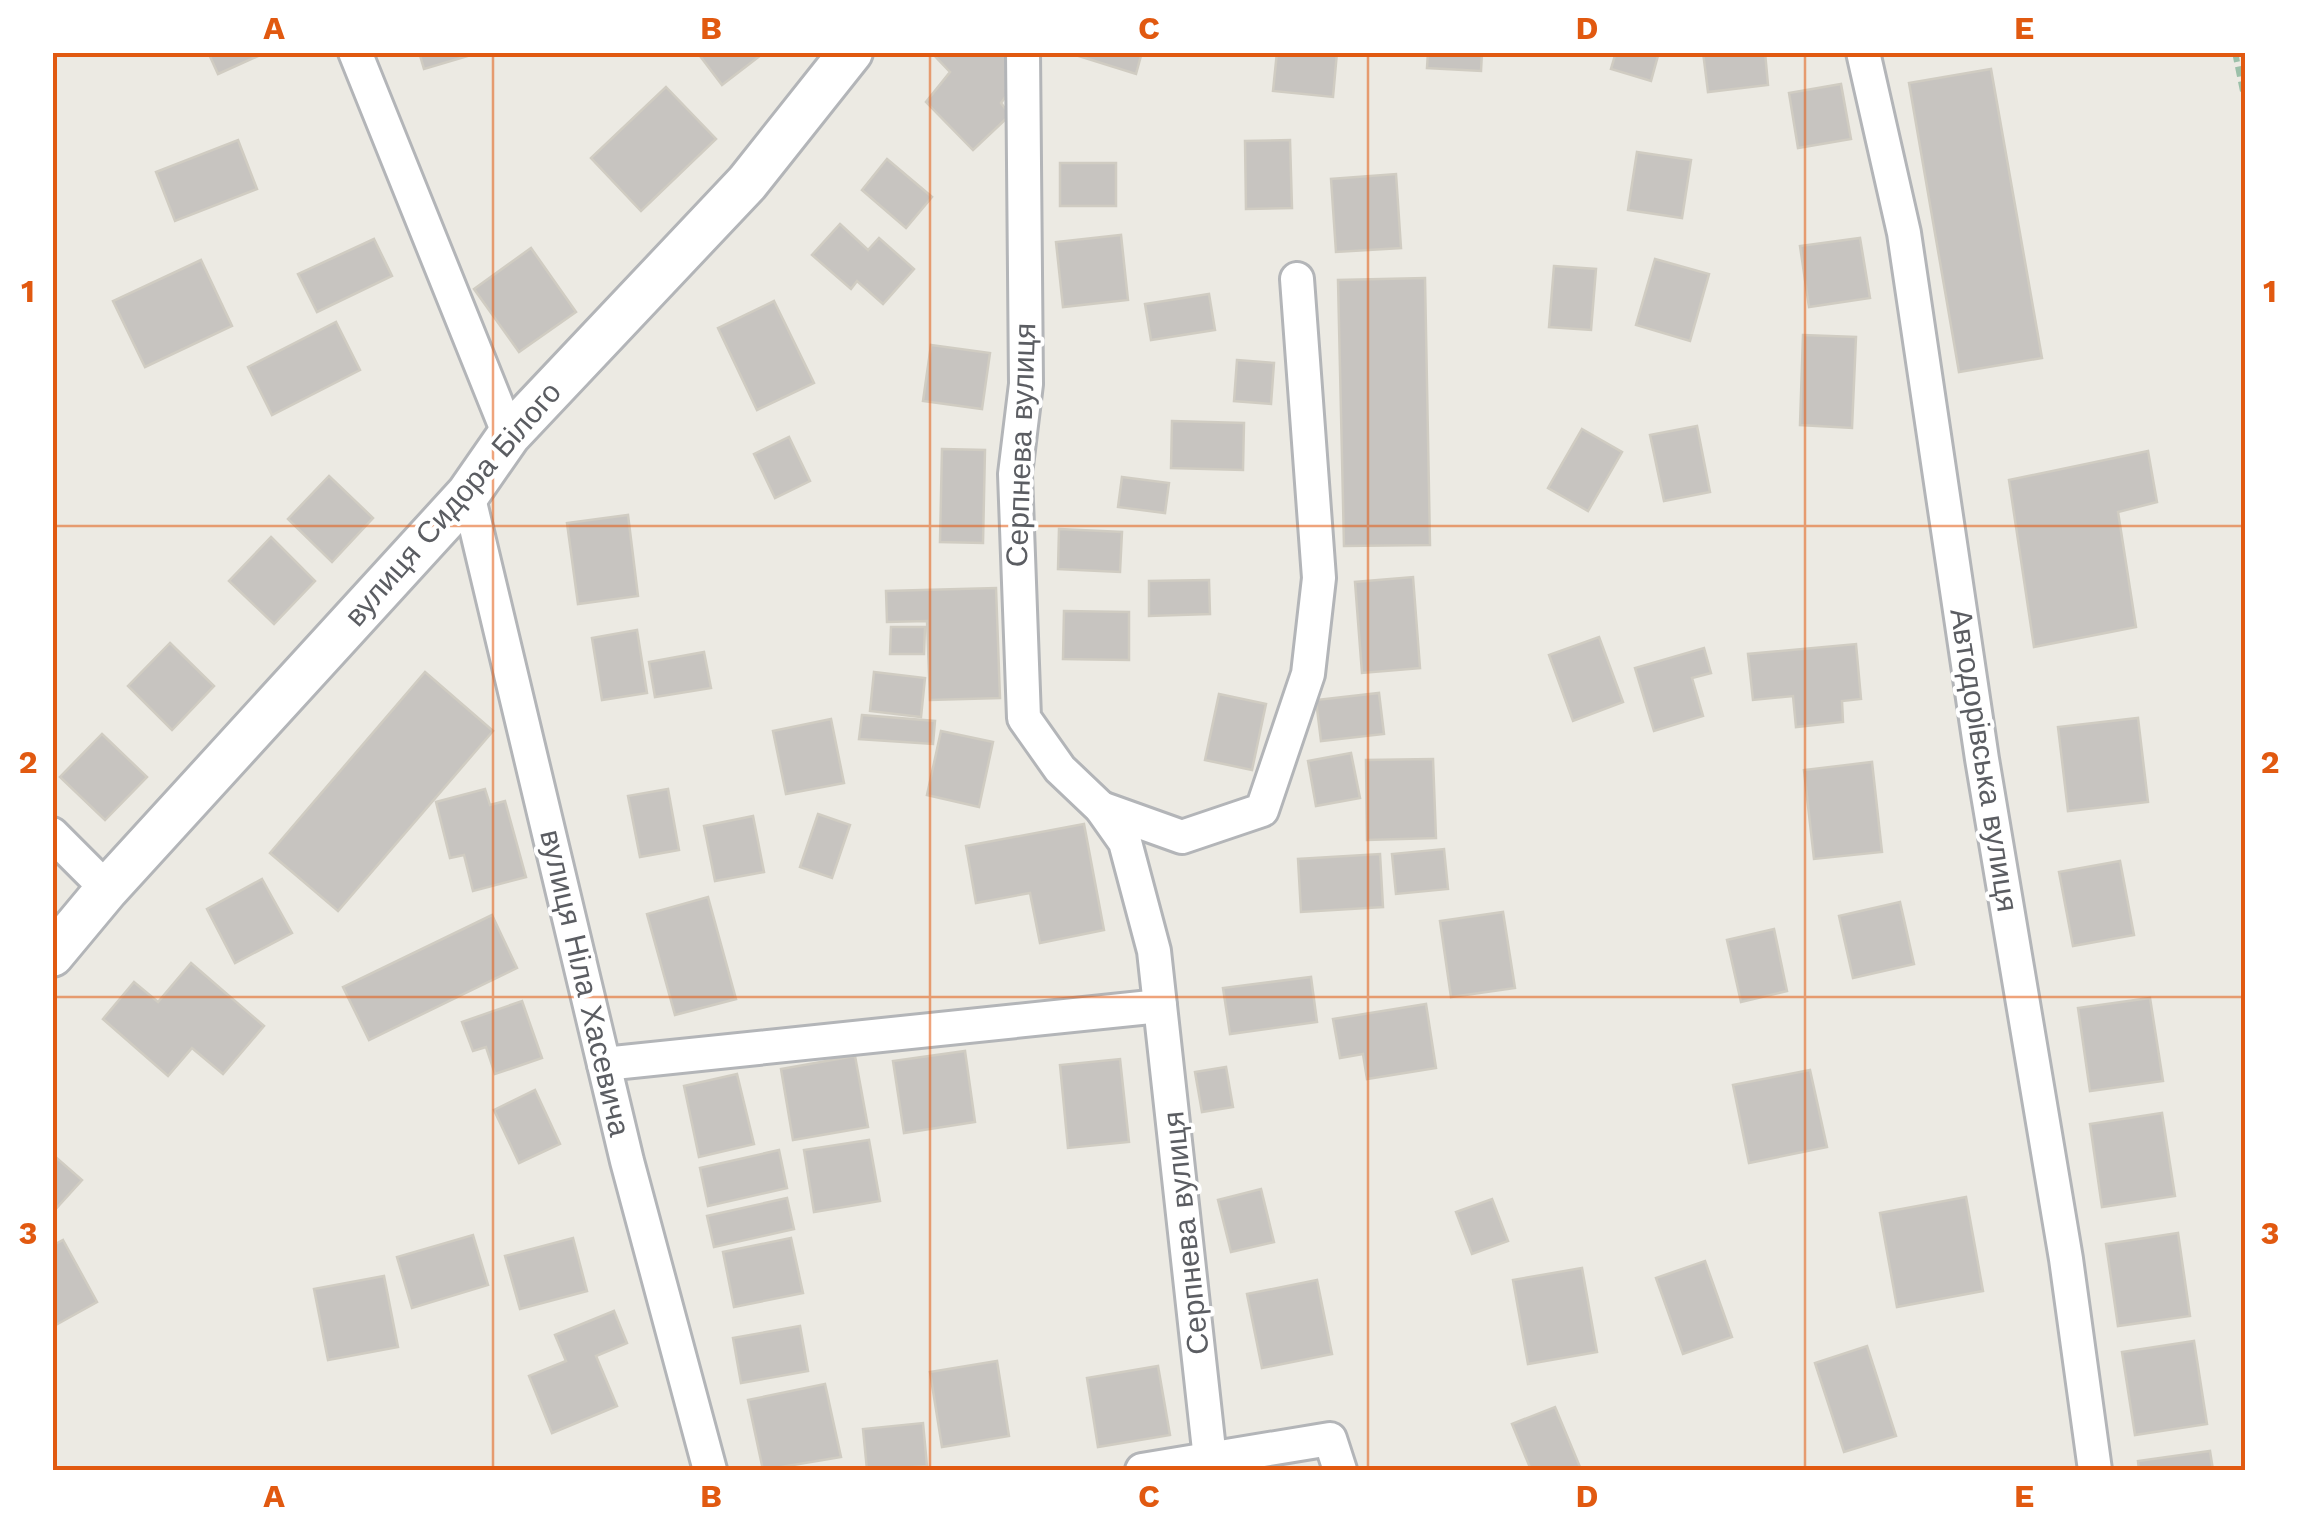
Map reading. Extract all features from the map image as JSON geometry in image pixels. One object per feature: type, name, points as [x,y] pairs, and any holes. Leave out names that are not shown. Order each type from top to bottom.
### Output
[{"type":"street","points":[[355,52],[508,435]]},
{"type":"street","name":"вулиця Сидора Білого","points":[[52,955],[107,888],[468,494],[508,435],[747,183],[851,52]]},
{"type":"street","name":"Серпнева вулиця","points":[[1023,52],[1026,384],[1015,474],[1024,718],[1060,768],[1101,808],[1124,842],[1154,951],[1210,1459]]},
{"type":"street","name":"Автодорівська вулиця","points":[[1863,52],[1904,233],[1982,759],[2066,1259],[2095,1470]]},
{"type":"street","name":"Серпнева вулиця","points":[[1101,808],[1182,837],[1262,810],[1308,674],[1319,578],[1296,279]]},
{"type":"street","name":"вулиця Ніла Хасевича","points":[[468,494],[604,1064],[710,1470]]},
{"type":"street","points":[[52,834],[107,888]]},
{"type":"street","points":[[604,1064],[1160,1006]]},
{"type":"street","points":[[1142,1470],[1330,1439],[1340,1470]]},
{"type":"path","points":[[2235,52],[2246,106]]},
{"type":"building","points":[[208,52],[267,52],[218,74]]},
{"type":"building","points":[[419,52],[481,52],[424,69]]},
{"type":"building","points":[[697,52],[765,52],[722,85]]},
{"type":"building","points":[[931,52],[1009,52],[1015,84],[1001,103],[1010,115],[973,150],[926,102],[950,72]]},
{"type":"building","points":[[1066,52],[1142,52],[1136,74]]},
{"type":"building","points":[[1277,52],[1337,52],[1333,97],[1273,91]]},
{"type":"building","points":[[1428,52],[1482,52],[1481,71],[1427,68]]},
{"type":"building","points":[[1616,52],[1659,52],[1651,81],[1611,69]]},
{"type":"building","points":[[1703,52],[1765,52],[1768,85],[1708,92]]},
{"type":"building","points":[[1991,69],[2042,358],[1959,372],[1909,83]]},
{"type":"building","points":[[1841,84],[1851,139],[1798,148],[1789,93]]},
{"type":"building","points":[[666,87],[716,139],[641,211],[591,158]]},
{"type":"building","points":[[238,140],[257,189],[175,221],[156,172]]},
{"type":"building","points":[[1290,140],[1292,208],[1246,209],[1245,141]]},
{"type":"building","points":[[1637,152],[1691,160],[1682,218],[1628,210]]},
{"type":"building","points":[[887,159],[932,197],[906,228],[862,190]]},
{"type":"building","points":[[1060,163],[1116,163],[1116,206],[1060,206]]},
{"type":"building","points":[[1396,174],[1401,248],[1336,252],[1331,179]]},
{"type":"building","points":[[840,224],[868,250],[879,238],[914,269],[883,304],[857,281],[851,289],[812,255]]},
{"type":"building","points":[[1121,235],[1128,300],[1063,307],[1056,242]]},
{"type":"building","points":[[1860,238],[1870,298],[1809,307],[1800,246]]},
{"type":"building","points":[[374,239],[392,276],[317,312],[298,274]]},
{"type":"building","points":[[531,248],[576,312],[519,352],[474,289]]},
{"type":"building","points":[[1655,259],[1709,274],[1690,341],[1636,325]]},
{"type":"building","points":[[201,260],[232,326],[145,367],[113,301]]},
{"type":"building","points":[[1554,266],[1596,269],[1591,330],[1549,327]]},
{"type":"building","points":[[1425,278],[1430,545],[1344,546],[1338,280]]},
{"type":"building","points":[[1209,294],[1215,330],[1151,340],[1145,304]]},
{"type":"building","points":[[774,301],[814,383],[757,410],[718,328]]},
{"type":"building","points":[[336,322],[360,370],[272,415],[248,367]]},
{"type":"building","points":[[1803,335],[1856,337],[1852,428],[1800,425]]},
{"type":"building","points":[[931,345],[990,353],[982,409],[923,401]]},
{"type":"building","points":[[1237,360],[1274,363],[1271,404],[1234,401]]},
{"type":"building","points":[[1172,421],[1244,423],[1243,470],[1171,468]]},
{"type":"building","points":[[1697,426],[1710,492],[1664,501],[1650,435]]},
{"type":"building","points":[[1582,429],[1622,452],[1588,511],[1548,488]]},
{"type":"building","points":[[789,437],[810,481],[775,498],[754,454]]},
{"type":"building","points":[[942,449],[985,450],[983,543],[940,542]]},
{"type":"building","points":[[2148,451],[2157,502],[2118,512],[2136,627],[2034,647],[2009,480]]},
{"type":"building","points":[[329,476],[373,518],[332,562],[288,519]]},
{"type":"building","points":[[1122,477],[1169,483],[1165,513],[1118,507]]},
{"type":"building","points":[[628,515],[638,596],[578,604],[567,523]]},
{"type":"building","points":[[1059,529],[1122,532],[1120,572],[1058,569]]},
{"type":"building","points":[[271,537],[315,581],[274,624],[229,581]]},
{"type":"building","points":[[1413,577],[1420,668],[1362,673],[1355,582]]},
{"type":"building","points":[[1209,580],[1210,614],[1149,616],[1149,581]]},
{"type":"building","points":[[996,588],[1000,698],[930,700],[927,621],[887,622],[886,591]]},
{"type":"building","points":[[1064,611],[1129,612],[1129,660],[1063,659]]},
{"type":"building","points":[[891,627],[925,627],[924,654],[890,654]]},
{"type":"building","points":[[637,630],[647,693],[602,700],[592,638]]},
{"type":"building","points":[[1599,637],[1623,702],[1573,721],[1549,655]]},
{"type":"building","points":[[170,643],[214,686],[172,730],[128,686]]},
{"type":"building","points":[[1856,644],[1861,699],[1842,701],[1843,722],[1796,727],[1793,696],[1753,700],[1748,654]]},
{"type":"building","points":[[1704,648],[1711,673],[1692,678],[1703,716],[1654,731],[1635,668]]},
{"type":"building","points":[[704,652],[711,688],[655,697],[649,662]]},
{"type":"building","points":[[425,672],[493,731],[338,911],[270,853]]},
{"type":"building","points":[[874,672],[925,678],[921,717],[870,711]]},
{"type":"building","points":[[1379,693],[1384,734],[1321,741],[1316,700]]},
{"type":"building","points":[[1219,694],[1266,704],[1252,770],[1205,760]]},
{"type":"building","points":[[862,715],[935,721],[933,744],[859,739]]},
{"type":"building","points":[[2138,718],[2148,802],[2068,811],[2058,727]]},
{"type":"building","points":[[831,719],[844,783],[786,794],[773,731]]},
{"type":"building","points":[[941,731],[993,742],[979,807],[927,795]]},
{"type":"building","points":[[102,734],[147,777],[105,820],[60,777]]},
{"type":"building","points":[[1351,753],[1360,798],[1316,806],[1308,761]]},
{"type":"building","points":[[1433,759],[1436,838],[1367,840],[1366,760]]},
{"type":"building","points":[[1872,762],[1882,852],[1814,859],[1804,770]]},
{"type":"building","points":[[485,789],[490,805],[505,801],[526,877],[473,891],[464,855],[450,858],[436,802]]},
{"type":"building","points":[[668,789],[679,850],[640,857],[628,796]]},
{"type":"building","points":[[818,814],[850,825],[832,878],[800,867]]},
{"type":"building","points":[[753,816],[764,872],[715,881],[704,826]]},
{"type":"building","points":[[1084,824],[1104,930],[1040,943],[1030,893],[976,903],[966,846]]},
{"type":"building","points":[[1444,849],[1448,889],[1396,894],[1392,854]]},
{"type":"building","points":[[1380,854],[1383,907],[1301,912],[1298,859]]},
{"type":"building","points":[[2120,861],[2134,935],[2073,946],[2059,872]]},
{"type":"building","points":[[262,879],[292,933],[235,963],[207,909]]},
{"type":"building","points":[[708,897],[736,999],[675,1015],[647,914]]},
{"type":"building","points":[[1900,902],[1914,964],[1853,978],[1839,916]]},
{"type":"building","points":[[1503,912],[1515,988],[1451,997],[1440,921]]},
{"type":"building","points":[[492,915],[517,968],[369,1040],[343,987]]},
{"type":"building","points":[[1774,929],[1787,991],[1741,1002],[1727,940]]},
{"type":"building","points":[[191,963],[264,1026],[223,1074],[192,1048],[168,1076],[103,1019],[134,982],[158,1002]]},
{"type":"building","points":[[1311,977],[1317,1022],[1230,1034],[1223,988]]},
{"type":"building","points":[[2150,998],[2163,1081],[2090,1091],[2078,1008]]},
{"type":"building","points":[[522,1001],[542,1058],[495,1074],[486,1047],[473,1051],[462,1022]]},
{"type":"building","points":[[1426,1004],[1436,1068],[1367,1079],[1363,1054],[1340,1058],[1333,1019]]},
{"type":"building","points":[[965,1051],[975,1122],[904,1133],[893,1061]]},
{"type":"building","points":[[855,1056],[868,1127],[793,1140],[781,1069]]},
{"type":"building","points":[[1120,1059],[1129,1142],[1068,1148],[1060,1065]]},
{"type":"building","points":[[1226,1067],[1233,1107],[1202,1112],[1195,1072]]},
{"type":"building","points":[[1810,1070],[1827,1147],[1749,1163],[1733,1085]]},
{"type":"building","points":[[737,1074],[754,1144],[699,1157],[684,1086]]},
{"type":"building","points":[[535,1090],[560,1144],[519,1163],[494,1110]]},
{"type":"building","points":[[2162,1113],[2175,1196],[2102,1207],[2090,1124]]},
{"type":"building","points":[[869,1140],[880,1201],[814,1212],[804,1150]]},
{"type":"building","points":[[779,1150],[787,1188],[708,1206],[700,1168]]},
{"type":"building","points":[[52,1154],[82,1180],[52,1213]]},
{"type":"building","points":[[1261,1189],[1274,1242],[1231,1252],[1218,1200]]},
{"type":"building","points":[[1966,1197],[1983,1291],[1897,1307],[1880,1213]]},
{"type":"building","points":[[787,1198],[794,1229],[714,1247],[707,1216]]},
{"type":"building","points":[[1492,1199],[1508,1241],[1472,1254],[1456,1212]]},
{"type":"building","points":[[2178,1233],[2190,1316],[2118,1326],[2106,1244]]},
{"type":"building","points":[[473,1235],[488,1285],[412,1308],[397,1257]]},
{"type":"building","points":[[573,1238],[587,1291],[520,1309],[505,1256]]},
{"type":"building","points":[[791,1238],[803,1293],[734,1307],[723,1252]]},
{"type":"building","points":[[63,1240],[97,1302],[54,1326],[52,1246]]},
{"type":"building","points":[[1705,1261],[1732,1337],[1683,1354],[1656,1278]]},
{"type":"building","points":[[1582,1268],[1597,1352],[1528,1364],[1513,1280]]},
{"type":"building","points":[[384,1276],[398,1347],[328,1360],[314,1289]]},
{"type":"building","points":[[1317,1280],[1332,1354],[1262,1368],[1247,1294]]},
{"type":"building","points":[[614,1311],[627,1343],[596,1356],[617,1406],[552,1433],[529,1376],[566,1361],[555,1335]]},
{"type":"building","points":[[800,1326],[808,1371],[741,1383],[733,1338]]},
{"type":"building","points":[[2194,1341],[2207,1424],[2135,1435],[2122,1352]]},
{"type":"building","points":[[1867,1346],[1896,1436],[1844,1452],[1815,1363]]},
{"type":"building","points":[[997,1361],[1009,1436],[942,1447],[930,1372]]},
{"type":"building","points":[[1158,1366],[1170,1435],[1098,1447],[1087,1378]]},
{"type":"building","points":[[825,1384],[841,1457],[763,1470],[748,1400]]},
{"type":"building","points":[[1555,1407],[1580,1467],[1531,1470],[1512,1424]]},
{"type":"building","points":[[923,1423],[927,1466],[867,1470],[863,1429]]},
{"type":"building","points":[[2210,1451],[2213,1470],[2139,1470],[2138,1461]]}]
